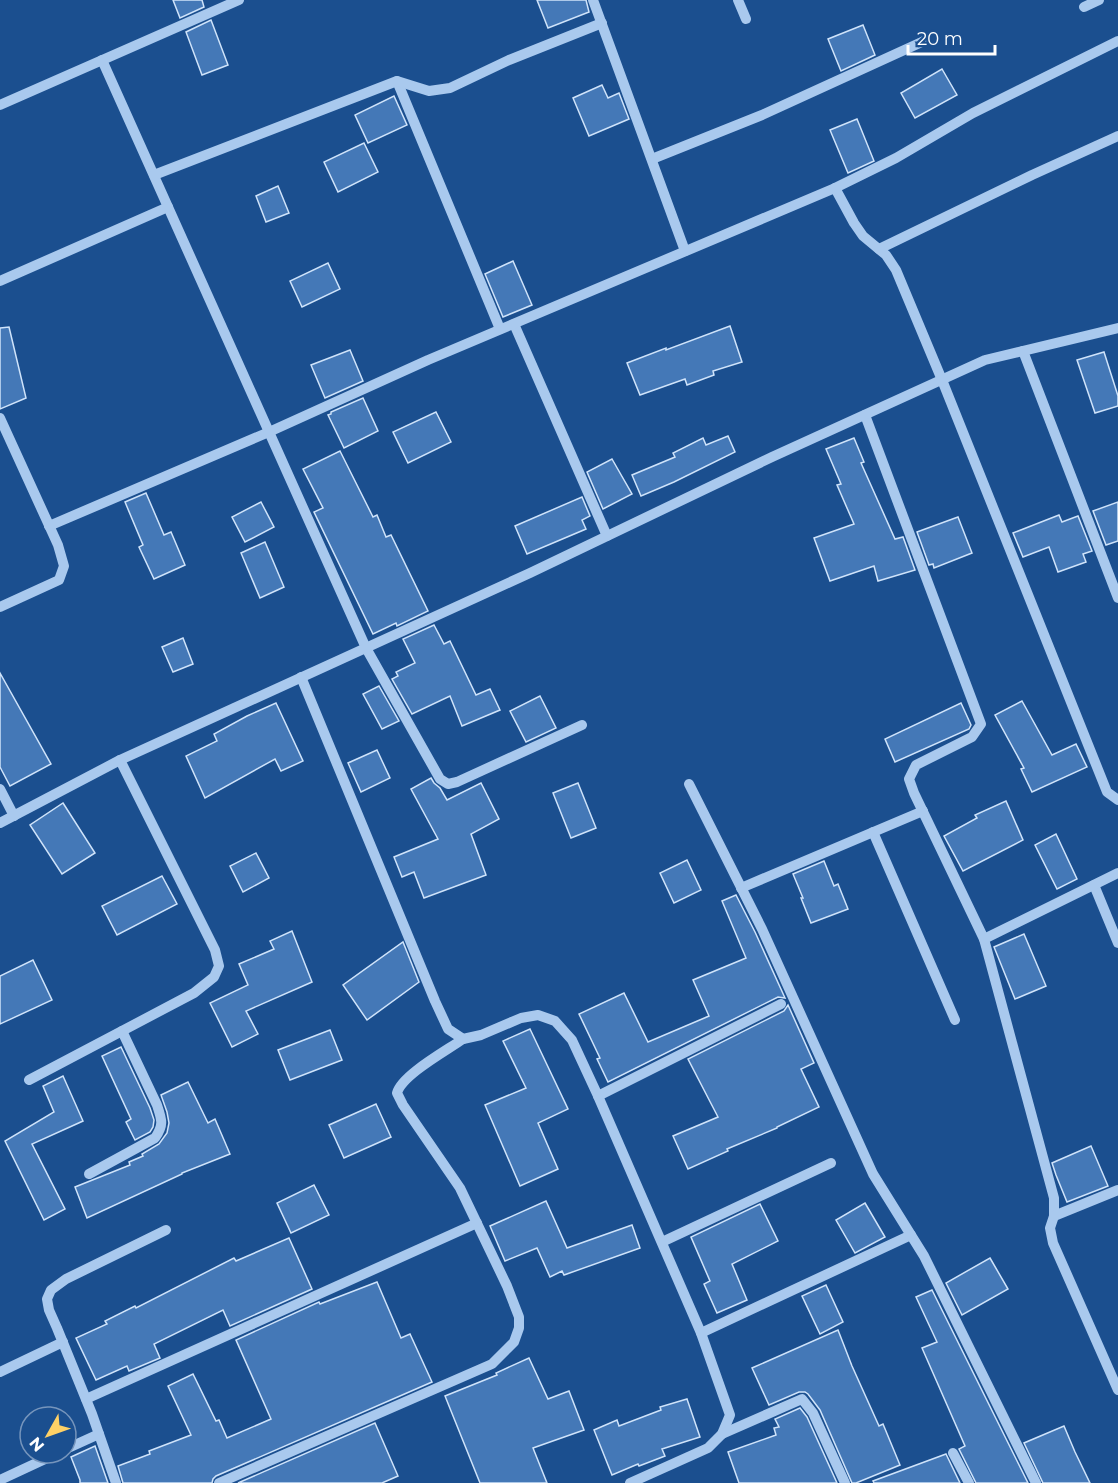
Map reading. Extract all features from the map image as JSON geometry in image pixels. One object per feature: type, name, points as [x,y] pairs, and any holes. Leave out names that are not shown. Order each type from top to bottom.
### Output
[{"type":"street","points":[[0,105],[239,0]]},
{"type":"street","points":[[593,0],[685,251]]},
{"type":"street","points":[[738,0],[746,19]]},
{"type":"street","points":[[1084,7],[1099,0]]},
{"type":"street","points":[[154,175],[397,81],[429,91],[450,88],[509,60],[602,23]]},
{"type":"street","points":[[652,159],[762,115],[924,41]]},
{"type":"street","points":[[49,526],[269,432],[500,329],[835,188],[896,158],[973,113],[1118,41]]},
{"type":"street","points":[[102,60],[366,648],[440,779],[448,784],[458,782],[582,725]]},
{"type":"street","points":[[397,81],[500,329]]},
{"type":"street","points":[[879,249],[1118,135]]},
{"type":"street","points":[[835,188],[863,236],[886,255],[896,270],[1107,792],[1118,800]]},
{"type":"street","points":[[0,281],[168,207]]},
{"type":"street","points":[[514,324],[607,536]]},
{"type":"street","points":[[0,823],[120,760],[985,360],[1118,328]]},
{"type":"street","points":[[1023,351],[1118,598]]},
{"type":"street","points":[[864,415],[981,724],[972,737],[916,765],[909,779],[984,939],[1054,1198],[1054,1216],[1050,1228],[1053,1243],[1118,1390]]},
{"type":"street","points":[[0,418],[58,545],[64,566],[59,580],[0,607]]},
{"type":"street","points":[[301,677],[435,1001],[448,1029],[463,1039]]},
{"type":"street","points":[[29,1080],[194,993],[214,977],[219,966],[215,950],[120,760]]},
{"type":"street","points":[[689,784],[762,929],[873,1174],[924,1256],[1036,1483]]},
{"type":"street","points":[[0,789],[14,816]]},
{"type":"street","points":[[741,888],[923,811]]},
{"type":"street","points":[[873,832],[955,1020]]},
{"type":"street","points":[[984,939],[1118,873]]},
{"type":"street","points":[[1094,885],[1118,943]]},
{"type":"street","points":[[598,1096],[781,1004]]},
{"type":"street","points":[[219,1483],[492,1364],[514,1342],[519,1328],[519,1317],[507,1286],[460,1188],[397,1093],[399,1086],[411,1075],[463,1039],[481,1035],[521,1018],[538,1015],[555,1022],[572,1040],[598,1096],[701,1333],[730,1414],[722,1434]]},
{"type":"street","points":[[89,1174],[154,1138],[161,1129],[161,1118],[157,1105],[122,1031]]},
{"type":"street","points":[[662,1242],[831,1163]]},
{"type":"street","points":[[1054,1216],[1118,1190]]},
{"type":"street","points":[[86,1399],[477,1223]]},
{"type":"street","points":[[116,1483],[86,1399],[49,1310],[47,1299],[51,1290],[66,1279],[166,1230]]},
{"type":"street","points":[[701,1333],[911,1235]]},
{"type":"street","points":[[0,1372],[63,1342]]},
{"type":"street","points":[[630,1483],[708,1448],[722,1434],[802,1399],[813,1413],[840,1482]]},
{"type":"street","points":[[78,1444],[99,1434]]},
{"type":"street","points":[[953,1453],[969,1483]]},
{"type":"street","points":[[0,1480],[32,1465]]},
{"type":"building","points":[[173,0],[202,0],[204,7],[180,18]]},
{"type":"building","points":[[537,0],[586,0],[589,12],[548,28]]},
{"type":"building","points":[[211,20],[228,65],[202,75],[186,32]]},
{"type":"building","points":[[863,25],[875,55],[841,71],[828,39]]},
{"type":"building","points":[[942,69],[957,95],[915,118],[901,93]]},
{"type":"building","points":[[602,85],[608,98],[619,93],[629,119],[589,136],[573,98]]},
{"type":"building","points":[[394,96],[407,125],[368,143],[355,115]]},
{"type":"building","points":[[857,119],[874,161],[848,173],[830,130]]},
{"type":"building","points":[[364,143],[378,172],[338,192],[324,162]]},
{"type":"building","points":[[278,186],[289,213],[266,222],[256,196]]},
{"type":"building","points":[[513,261],[532,305],[503,317],[485,274]]},
{"type":"building","points":[[328,263],[340,289],[302,307],[290,281]]},
{"type":"building","points":[[730,326],[742,362],[713,371],[714,375],[687,385],[685,379],[640,395],[627,363]]},
{"type":"building","points":[[9,327],[26,398],[0,409],[0,328]]},
{"type":"building","points":[[350,350],[363,381],[325,398],[311,365]]},
{"type":"building","points":[[1104,352],[1118,396],[1118,406],[1095,413],[1077,360]]},
{"type":"building","points":[[363,398],[378,431],[344,448],[328,415]]},
{"type":"building","points":[[436,412],[451,442],[408,463],[393,432]]},
{"type":"building","points":[[728,436],[735,452],[641,496],[632,475],[675,457],[673,453],[703,438],[706,445]]},
{"type":"building","points":[[854,438],[864,462],[861,463],[895,539],[903,537],[915,570],[878,581],[874,566],[830,581],[814,538],[854,524],[837,485],[841,484],[826,449]]},
{"type":"building","points":[[340,451],[373,517],[377,515],[386,537],[391,535],[428,611],[397,626],[396,623],[373,634],[314,512],[323,508],[303,469]]},
{"type":"building","points":[[612,459],[632,494],[603,509],[587,472]]},
{"type":"building","points":[[146,493],[164,535],[171,532],[185,565],[154,579],[139,547],[143,545],[125,502]]},
{"type":"building","points":[[582,497],[590,516],[582,520],[586,529],[527,554],[515,526]]},
{"type":"building","points":[[261,502],[274,527],[245,542],[232,517]]},
{"type":"building","points":[[1118,502],[1118,541],[1106,545],[1093,511]]},
{"type":"building","points":[[1059,515],[1062,522],[1078,516],[1092,551],[1083,554],[1086,562],[1058,572],[1049,547],[1023,557],[1013,533]]},
{"type":"building","points":[[958,517],[972,553],[934,568],[933,564],[929,565],[917,532]]},
{"type":"building","points":[[265,542],[284,587],[260,598],[241,553]]},
{"type":"building","points":[[434,625],[444,644],[450,641],[476,695],[490,689],[500,710],[462,726],[450,696],[412,714],[392,679],[398,676],[396,672],[415,663],[403,639]]},
{"type":"building","points":[[183,638],[193,664],[173,672],[162,647]]},
{"type":"building","points":[[0,673],[51,764],[10,786],[0,767]]},
{"type":"building","points":[[379,686],[399,721],[382,729],[363,694]]},
{"type":"building","points":[[540,696],[556,728],[526,742],[510,711]]},
{"type":"building","points":[[1022,701],[1052,755],[1076,744],[1087,767],[1032,792],[1021,769],[1024,768],[995,715]]},
{"type":"building","points":[[276,703],[303,761],[281,771],[275,759],[205,798],[186,756],[217,741],[214,734]]},
{"type":"building","points":[[961,703],[971,725],[969,729],[895,762],[885,739]]},
{"type":"building","points":[[377,750],[390,778],[361,792],[348,763]]},
{"type":"building","points":[[431,778],[447,800],[481,783],[499,819],[471,834],[486,875],[424,898],[414,872],[402,877],[394,857],[438,839],[411,789]]},
{"type":"building","points":[[578,783],[596,828],[571,838],[553,793]]},
{"type":"building","points":[[1006,801],[1023,840],[963,871],[944,836],[977,818],[975,815]]},
{"type":"building","points":[[63,803],[95,853],[62,874],[30,825]]},
{"type":"building","points":[[1056,834],[1077,879],[1057,889],[1035,845]]},
{"type":"building","points":[[256,853],[269,878],[243,892],[230,866]]},
{"type":"building","points":[[687,860],[701,890],[674,903],[660,873]]},
{"type":"building","points":[[824,861],[834,886],[838,884],[848,909],[811,923],[793,874]]},
{"type":"building","points":[[162,876],[177,904],[117,935],[102,906]]},
{"type":"building","points":[[736,895],[785,998],[778,997],[608,1082],[597,1059],[600,1058],[579,1014],[624,993],[648,1042],[709,1016],[693,980],[746,958],[722,901]]},
{"type":"building","points":[[292,931],[312,982],[246,1011],[258,1034],[232,1047],[210,1003],[248,985],[239,964],[274,949],[270,941]]},
{"type":"building","points":[[1024,934],[1046,986],[1015,999],[994,947]]},
{"type":"building","points":[[403,942],[419,982],[367,1020],[343,985]]},
{"type":"building","points":[[33,960],[52,1000],[0,1024],[0,976]]},
{"type":"building","points":[[788,1005],[814,1063],[801,1069],[819,1107],[688,1169],[673,1136],[718,1117],[688,1059],[784,1011]]},
{"type":"building","points":[[530,1029],[568,1109],[538,1123],[558,1169],[520,1186],[485,1105],[526,1088],[503,1041]]},
{"type":"building","points":[[330,1030],[342,1060],[290,1080],[278,1050]]},
{"type":"building","points":[[121,1047],[154,1120],[150,1132],[135,1140],[126,1122],[131,1119],[102,1056]]},
{"type":"building","points":[[63,1076],[83,1121],[32,1144],[65,1209],[44,1220],[5,1141],[54,1112],[43,1086]]},
{"type":"building","points":[[188,1082],[208,1123],[215,1119],[230,1154],[182,1173],[87,1218],[75,1187],[130,1165],[129,1162],[143,1156],[142,1154],[159,1144],[167,1133],[169,1123],[161,1095]]},
{"type":"building","points":[[376,1104],[391,1137],[344,1158],[329,1125]]},
{"type":"building","points":[[1091,1146],[1108,1186],[1067,1202],[1052,1163]]},
{"type":"building","points":[[314,1185],[329,1215],[291,1233],[277,1203]]},
{"type":"building","points":[[546,1201],[567,1248],[632,1225],[640,1248],[564,1275],[562,1271],[550,1277],[537,1248],[505,1261],[490,1226]]},
{"type":"building","points":[[865,1203],[885,1237],[855,1253],[836,1220]]},
{"type":"building","points":[[760,1204],[778,1241],[732,1264],[747,1300],[717,1313],[704,1284],[710,1281],[691,1237]]},
{"type":"building","points":[[289,1238],[312,1289],[230,1326],[223,1310],[154,1344],[160,1358],[129,1371],[127,1366],[96,1380],[76,1338],[107,1324],[105,1321],[135,1306],[136,1308],[234,1258],[236,1261]]},
{"type":"building","points":[[990,1258],[1008,1289],[962,1315],[946,1283]]},
{"type":"building","points":[[377,1282],[401,1338],[410,1334],[432,1382],[216,1476],[212,1483],[123,1483],[118,1466],[191,1435],[168,1386],[193,1374],[227,1438],[271,1419],[236,1340],[319,1302],[320,1304]]},
{"type":"building","points":[[826,1285],[843,1322],[820,1334],[802,1296]]},
{"type":"building","points":[[932,1290],[1028,1483],[976,1483],[959,1449],[965,1446],[922,1348],[937,1342],[916,1297]]},
{"type":"building","points":[[838,1330],[879,1426],[883,1424],[900,1465],[856,1483],[852,1483],[820,1410],[808,1394],[799,1392],[769,1405],[752,1368]]},
{"type":"building","points":[[529,1358],[548,1399],[569,1391],[584,1430],[533,1448],[547,1483],[480,1483],[445,1396],[497,1375],[496,1373]]},
{"type":"building","points":[[687,1399],[700,1437],[662,1449],[665,1456],[612,1475],[594,1430],[617,1420],[619,1426],[661,1410],[660,1407]]},
{"type":"building","points":[[800,1408],[807,1417],[837,1483],[739,1483],[728,1452],[776,1435],[774,1428],[779,1427],[775,1419]]},
{"type":"building","points":[[375,1423],[398,1476],[382,1483],[238,1483]]},
{"type":"building","points":[[1064,1426],[1090,1483],[1043,1483],[1024,1443]]},
{"type":"building","points":[[95,1446],[108,1483],[80,1483],[74,1465],[78,1465],[78,1454]]},
{"type":"building","points":[[946,1454],[960,1483],[874,1483],[873,1481]]}]
